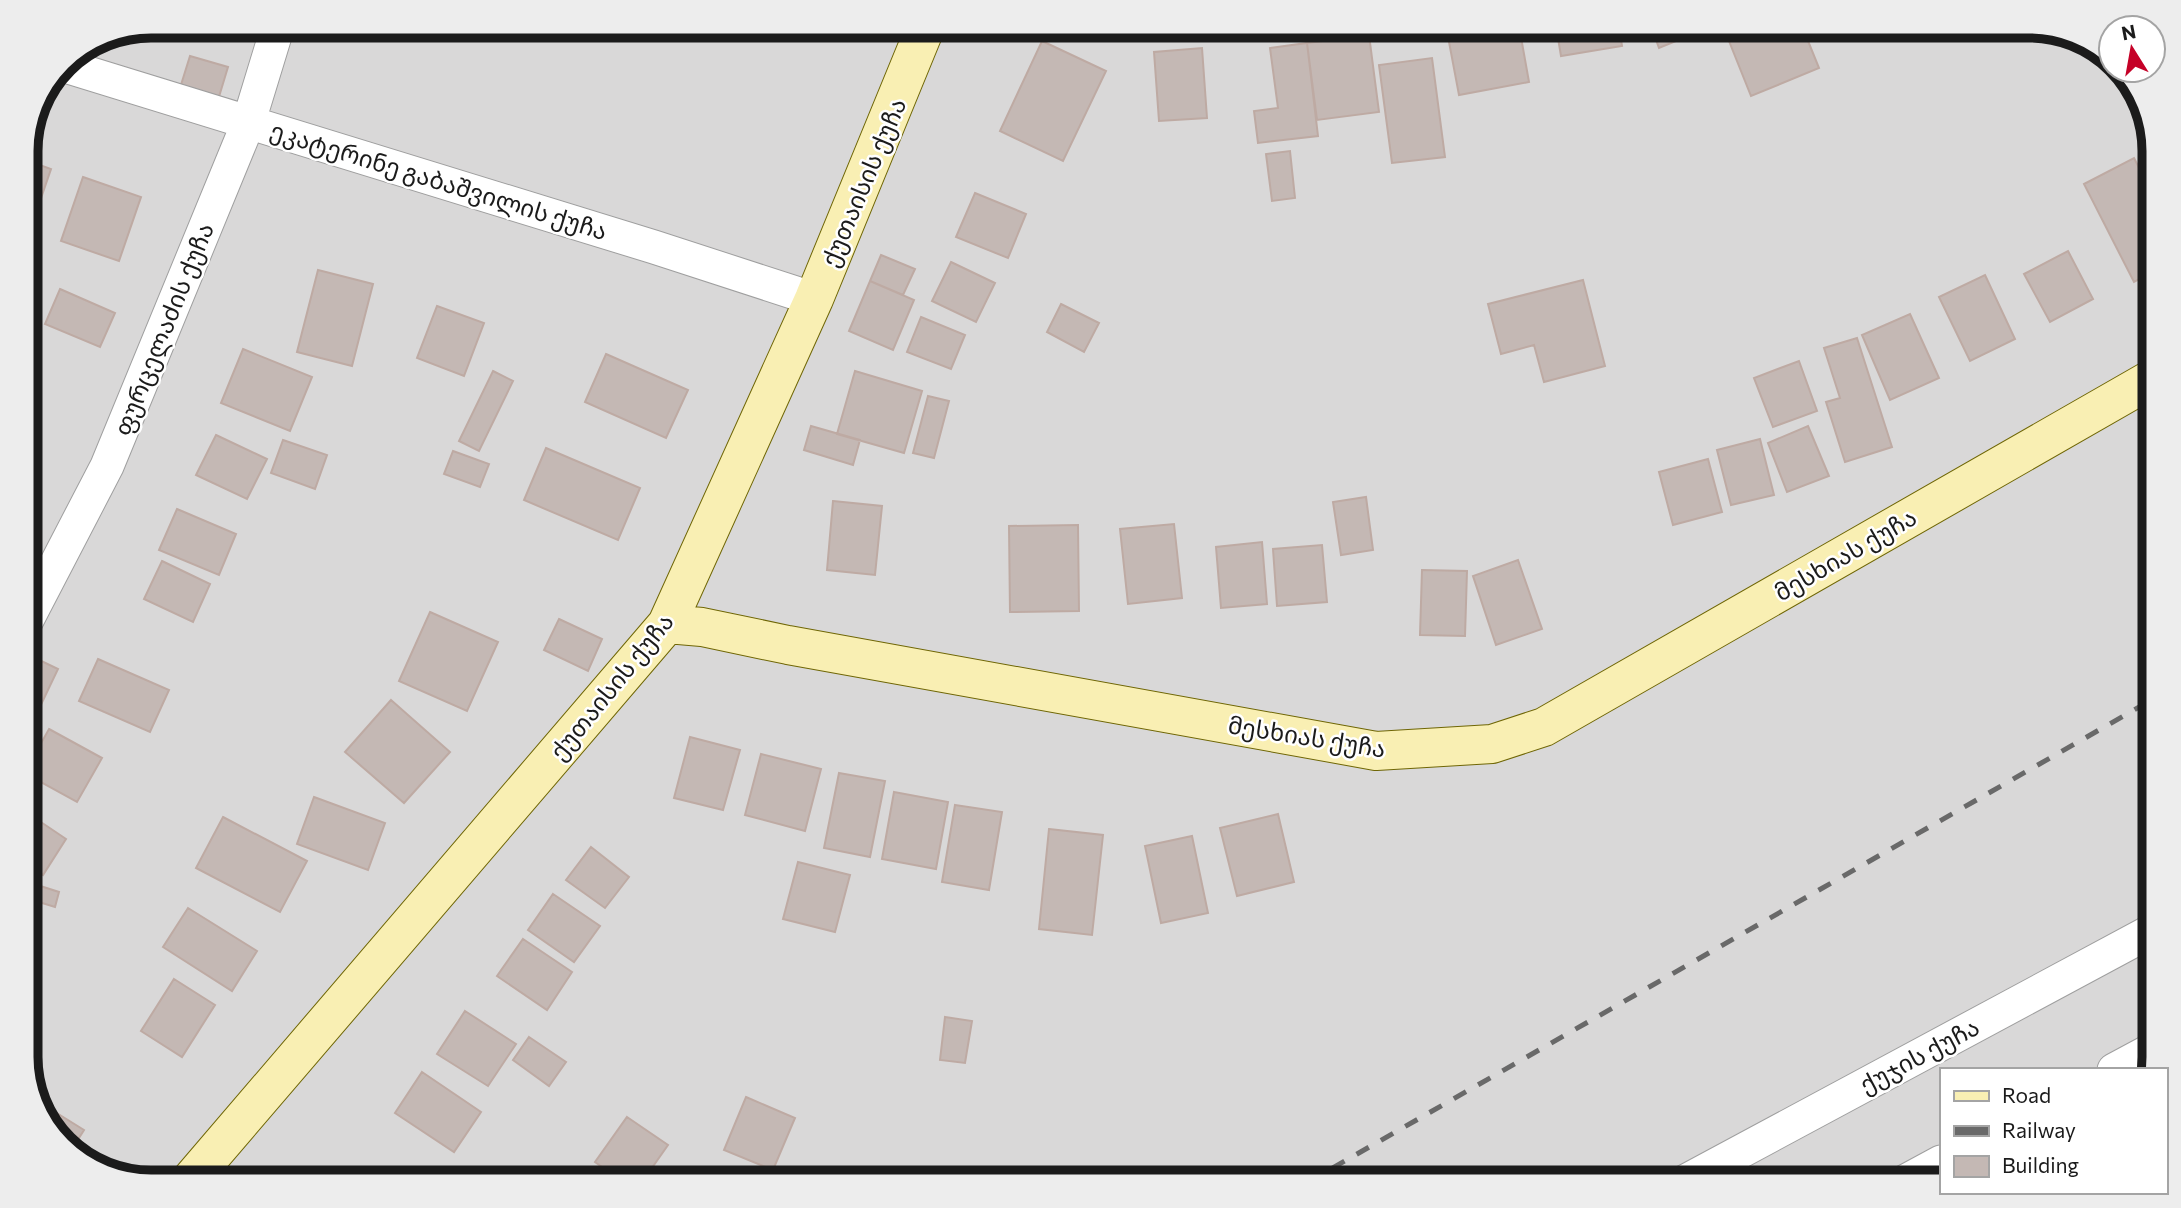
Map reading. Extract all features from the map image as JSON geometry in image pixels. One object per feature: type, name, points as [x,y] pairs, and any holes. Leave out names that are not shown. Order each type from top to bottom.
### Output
[{"type":"street","name":"ფურცელაძის ქუჩა","points":[[39,597],[107,466],[248,121],[274,38]]},
{"type":"street","name":"ქუთაისის ქუჩა","points":[[199,1170],[667,624],[929,38]]},
{"type":"street","name":"ეკატერინე გაბაშვილის ქუჩა","points":[[75,69],[814,299]]},
{"type":"street","name":"მესხიას ქუჩა","points":[[667,624],[702,627],[788,645],[1376,751],[1492,744],[1544,727],[2142,384]]},
{"type":"street","name":"ქუჯის ქუჩა","points":[[1706,1170],[2142,936]]},
{"type":"street","points":[[2118,1068],[2142,1055]]},
{"type":"shaded area","points":[[152,38],[2029,38],[2073,47],[2097,61],[2097,84],[2119,84],[2123,89],[2136,115],[2142,144],[2142,1068],[1940,1068],[1940,1170],[152,1170],[108,1161],[77,1141],[58,1119],[45,1093],[39,1064],[39,144],[42,122],[50,102],[62,83],[77,67],[95,54],[115,45]]},
{"type":"building","points":[[1369,38],[1379,112],[1317,120],[1307,43]]},
{"type":"building","points":[[1448,38],[1521,38],[1529,82],[1459,95]]},
{"type":"building","points":[[1558,38],[1621,38],[1622,46],[1561,56]]},
{"type":"building","points":[[1655,38],[1684,38],[1659,48]]},
{"type":"building","points":[[1728,38],[1807,38],[1819,68],[1751,96]]},
{"type":"building","points":[[1042,41],[1106,71],[1063,161],[1000,131]]},
{"type":"building","points":[[1307,43],[1318,136],[1258,143],[1254,111],[1278,108],[1270,48]]},
{"type":"building","points":[[1202,48],[1207,118],[1159,121],[1154,52]]},
{"type":"building","points":[[190,56],[228,67],[218,100],[180,88]]},
{"type":"building","points":[[1432,58],[1445,157],[1392,163],[1379,65]]},
{"type":"building","points":[[1290,151],[1295,198],[1272,201],[1266,154]]},
{"type":"building","points":[[2134,158],[2142,174],[2142,278],[2134,282],[2084,184]]},
{"type":"building","points":[[39,165],[51,169],[39,204]]},
{"type":"building","points":[[83,177],[141,197],[119,261],[61,241]]},
{"type":"building","points":[[975,193],[1026,214],[1008,258],[956,237]]},
{"type":"building","points":[[2068,251],[2093,299],[2050,322],[2024,274]]},
{"type":"building","points":[[881,255],[915,269],[903,295],[870,281]]},
{"type":"building","points":[[951,262],[995,283],[976,322],[932,301]]},
{"type":"building","points":[[318,270],[373,284],[352,366],[297,352]]},
{"type":"building","points":[[1985,275],[2015,339],[1970,361],[1939,297]]},
{"type":"building","points":[[1583,280],[1605,366],[1544,382],[1534,345],[1501,354],[1488,304]]},
{"type":"building","points":[[870,281],[914,300],[893,350],[849,331]]},
{"type":"building","points":[[60,289],[115,313],[100,347],[45,324]]},
{"type":"building","points":[[1061,304],[1099,323],[1084,352],[1047,332]]},
{"type":"building","points":[[437,306],[484,323],[464,376],[417,358]]},
{"type":"building","points":[[1910,314],[1939,378],[1890,400],[1862,335]]},
{"type":"building","points":[[921,317],[965,335],[951,369],[907,352]]},
{"type":"building","points":[[1857,338],[1892,447],[1845,462],[1826,402],[1840,398],[1824,348]]},
{"type":"building","points":[[243,349],[312,377],[290,431],[221,403]]},
{"type":"building","points":[[606,354],[688,390],[666,438],[585,402]]},
{"type":"building","points":[[1799,361],[1817,411],[1773,427],[1754,378]]},
{"type":"building","points":[[493,371],[513,381],[479,451],[459,441]]},
{"type":"building","points":[[855,371],[922,391],[904,453],[837,434]]},
{"type":"building","points":[[928,396],[949,401],[934,458],[913,453]]},
{"type":"building","points":[[811,426],[860,440],[853,465],[804,450]]},
{"type":"building","points":[[1808,426],[1829,476],[1787,492],[1768,443]]},
{"type":"building","points":[[216,435],[267,459],[247,499],[196,475]]},
{"type":"building","points":[[1760,439],[1774,495],[1731,505],[1717,450]]},
{"type":"building","points":[[283,440],[327,455],[315,489],[271,473]]},
{"type":"building","points":[[546,448],[640,488],[618,540],[524,500]]},
{"type":"building","points":[[453,451],[489,464],[480,487],[444,474]]},
{"type":"building","points":[[1708,459],[1722,512],[1673,525],[1659,472]]},
{"type":"building","points":[[1366,497],[1373,550],[1341,555],[1333,502]]},
{"type":"building","points":[[833,501],[882,506],[875,575],[827,570]]},
{"type":"building","points":[[177,509],[236,534],[219,575],[159,550]]},
{"type":"building","points":[[1174,524],[1182,598],[1128,604],[1120,529]]},
{"type":"building","points":[[1078,525],[1079,611],[1010,612],[1009,526]]},
{"type":"building","points":[[1262,542],[1267,604],[1221,608],[1216,547]]},
{"type":"building","points":[[1322,545],[1327,602],[1277,606],[1273,549]]},
{"type":"building","points":[[1518,560],[1542,629],[1496,645],[1473,576]]},
{"type":"building","points":[[162,561],[210,584],[193,622],[144,599]]},
{"type":"building","points":[[1422,570],[1467,571],[1465,636],[1420,635]]},
{"type":"building","points":[[430,612],[498,642],[467,711],[399,681]]},
{"type":"building","points":[[559,619],[602,639],[588,671],[544,650]]},
{"type":"building","points":[[98,659],[169,690],[150,732],[79,701]]},
{"type":"building","points":[[39,660],[58,669],[39,709]]},
{"type":"building","points":[[391,700],[450,752],[404,803],[345,752]]},
{"type":"building","points":[[49,729],[102,758],[77,802],[39,781],[39,747]]},
{"type":"building","points":[[690,737],[740,750],[723,810],[674,798]]},
{"type":"building","points":[[761,754],[821,769],[805,831],[745,815]]},
{"type":"building","points":[[839,773],[885,781],[870,857],[824,848]]},
{"type":"building","points":[[894,792],[948,802],[936,869],[882,859]]},
{"type":"building","points":[[314,797],[385,823],[368,870],[297,844]]},
{"type":"building","points":[[955,805],[1002,812],[989,890],[942,882]]},
{"type":"building","points":[[1278,814],[1294,882],[1237,896],[1220,828]]},
{"type":"building","points":[[223,817],[307,861],[280,912],[196,868]]},
{"type":"building","points":[[39,821],[66,839],[43,875],[39,872]]},
{"type":"building","points":[[1049,829],[1103,835],[1092,935],[1039,929]]},
{"type":"building","points":[[1192,836],[1208,913],[1161,923],[1145,846]]},
{"type":"building","points":[[591,847],[629,877],[605,908],[566,880]]},
{"type":"building","points":[[798,862],[850,875],[835,932],[783,919]]},
{"type":"building","points":[[39,886],[59,892],[55,907],[39,902]]},
{"type":"building","points":[[553,894],[600,926],[574,962],[528,930]]},
{"type":"building","points":[[188,908],[257,951],[232,991],[163,947]]},
{"type":"building","points":[[523,939],[572,972],[547,1010],[497,976]]},
{"type":"building","points":[[174,979],[215,1005],[182,1057],[141,1031]]},
{"type":"building","points":[[465,1011],[516,1044],[488,1086],[437,1054]]},
{"type":"building","points":[[945,1017],[972,1021],[965,1063],[940,1060]]},
{"type":"building","points":[[529,1037],[566,1062],[549,1086],[513,1060]]},
{"type":"building","points":[[422,1072],[481,1112],[454,1152],[395,1113]]},
{"type":"building","points":[[746,1097],[795,1118],[773,1170],[724,1150]]},
{"type":"building","points":[[53,1111],[84,1130],[77,1141]]},
{"type":"building","points":[[627,1117],[668,1145],[650,1170],[606,1170],[595,1162]]},
{"type":"railway","points":[[1329,1170],[2142,705]]}]
